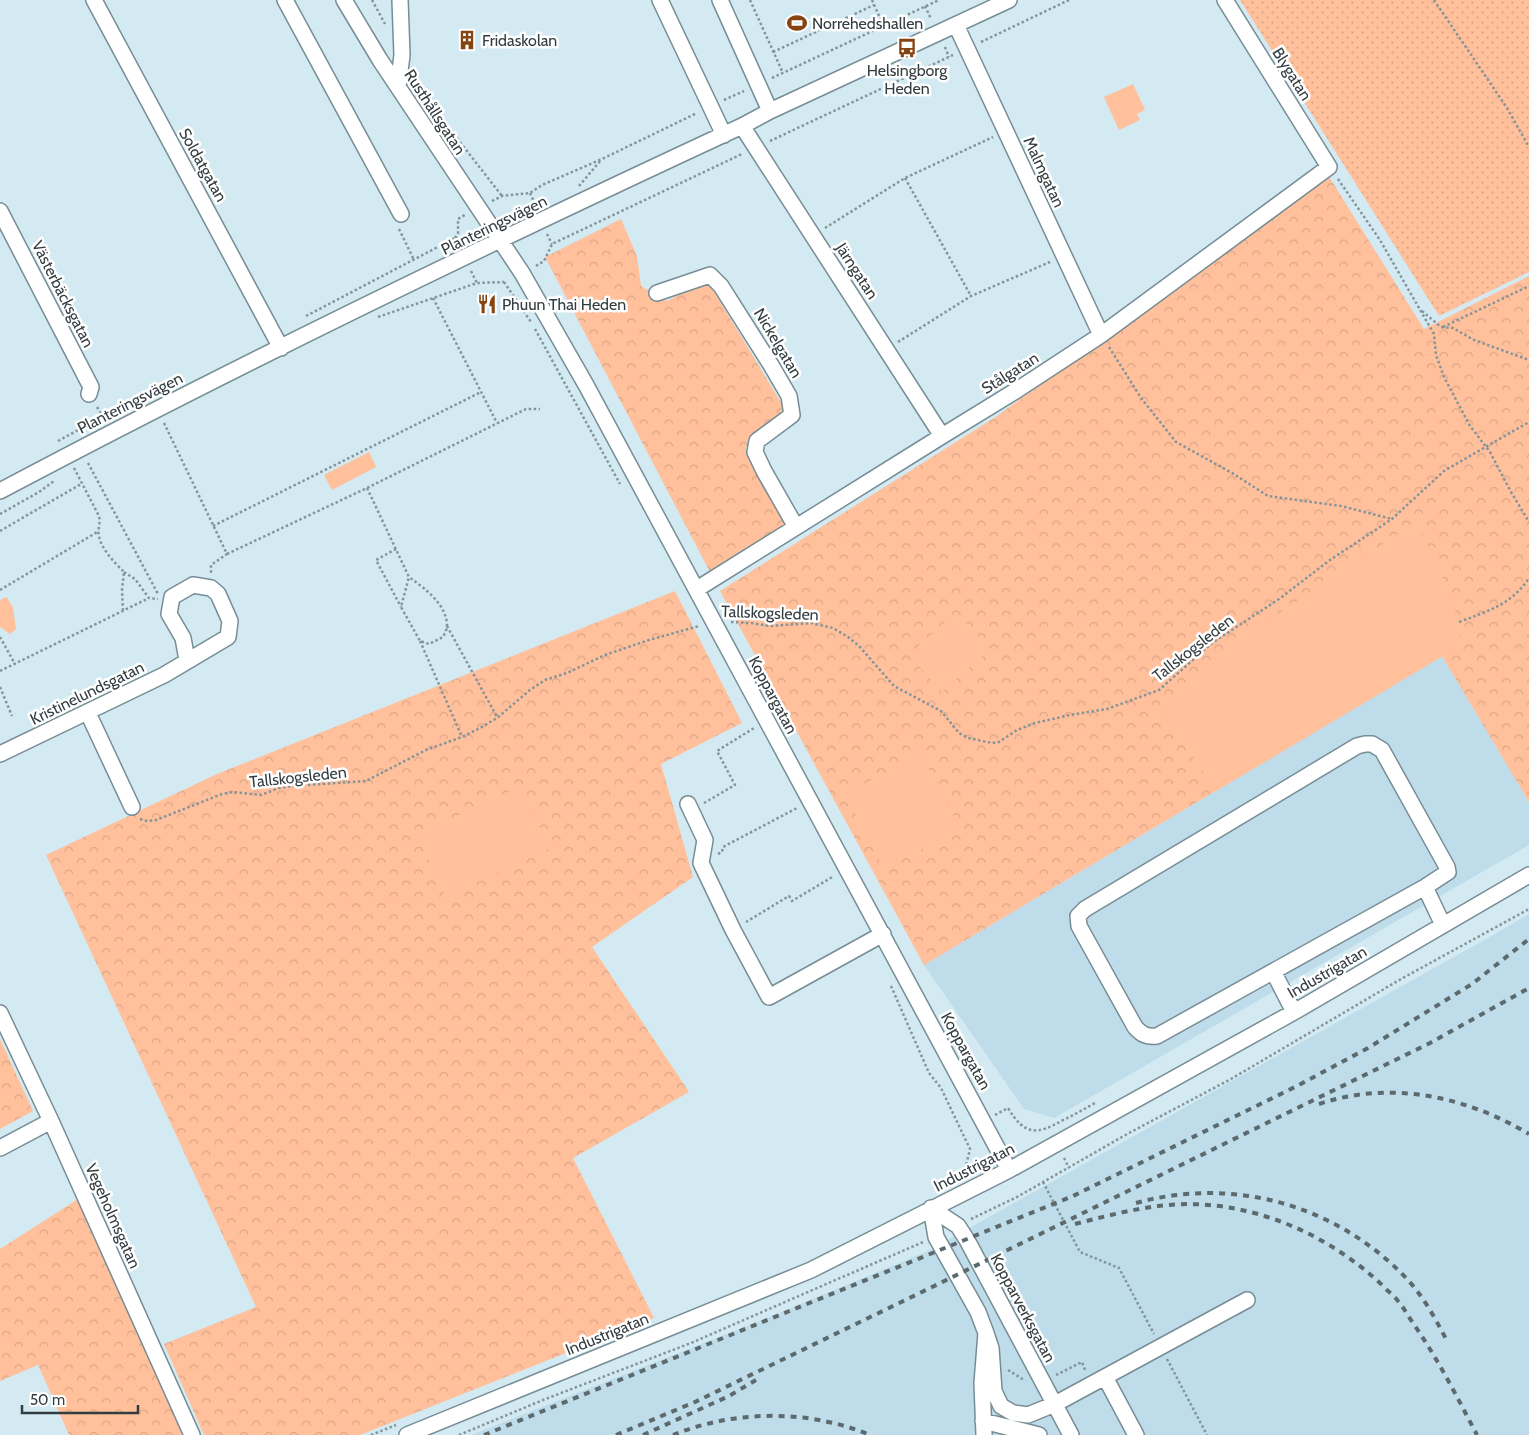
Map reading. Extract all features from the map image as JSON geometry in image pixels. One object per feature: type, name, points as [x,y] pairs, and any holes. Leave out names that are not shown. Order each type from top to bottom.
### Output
[{"type":"street","name":"Soldatgatan","points":[[94,0],[280,348]]},
{"type":"street","points":[[285,0],[401,214]]},
{"type":"street","name":"Rusthållsgatan","points":[[344,0],[398,87],[501,240]]},
{"type":"street","points":[[398,87],[402,55],[400,0]]},
{"type":"street","points":[[660,0],[724,135]]},
{"type":"street","points":[[720,0],[770,110]]},
{"type":"street","name":"Planteringsvägen","points":[[0,491],[111,432],[501,240],[724,135],[770,110],[1009,0]]},
{"type":"street","name":"Blygatan","points":[[1225,0],[1329,167]]},
{"type":"street","name":"Malmgatan","points":[[956,25],[1101,335]]},
{"type":"street","name":"Järngatan","points":[[742,126],[942,436]]},
{"type":"street","name":"Stålgatan","points":[[696,590],[1018,390],[1101,335],[1329,167]]},
{"type":"street","name":"Västerbäcksgatan","points":[[0,211],[91,387],[89,394]]},
{"type":"street","name":"Koppargatan","points":[[501,240],[582,376],[1010,1170]]},
{"type":"street","name":"Nickelgatan","points":[[657,293],[710,275],[722,286],[771,365],[789,396],[792,415],[758,441],[755,452],[796,527]]},
{"type":"street","points":[[188,660],[183,638],[168,614],[172,597],[193,584],[211,588]]},
{"type":"street","name":"Kristinelundsgatan","points":[[0,754],[164,675],[228,637],[230,620],[218,594],[211,588]]},
{"type":"street","points":[[88,713],[132,807]]},
{"type":"street","points":[[1365,744],[1372,744],[1382,750],[1447,867],[1448,872],[1445,875],[1425,887],[1158,1036],[1147,1036],[1140,1033],[1135,1027],[1079,926],[1078,916],[1085,909],[1357,746],[1365,744]]},
{"type":"street","points":[[689,807],[705,840],[702,863],[733,930],[769,997],[883,934]]},
{"type":"street","name":"Industrigatan","points":[[402,1430],[811,1270],[931,1208],[1010,1170],[1294,1012],[1529,875]]},
{"type":"street","points":[[1425,887],[1443,926]]},
{"type":"street","points":[[1274,972],[1294,1012]]},
{"type":"street","name":"Vegeholmsgatan","points":[[0,1013],[51,1121],[192,1435]]},
{"type":"street","points":[[0,1148],[51,1121]]},
{"type":"street","points":[[931,1208],[936,1237],[978,1312],[986,1333],[990,1348],[994,1391],[1001,1406],[1013,1413],[1028,1415],[1054,1404],[1247,1300]]},
{"type":"street","name":"Kopparverksgatan","points":[[931,1208],[958,1226],[967,1240],[1071,1435]]},
{"type":"street","points":[[986,1333],[982,1383],[984,1428],[1039,1435]]},
{"type":"street","points":[[1105,1377],[1136,1435]]},
{"type":"path","points":[[372,0],[389,31]]},
{"type":"path","points":[[750,0],[783,73]]},
{"type":"path","points":[[872,0],[884,27]]},
{"type":"path","points":[[375,318],[477,283],[504,282],[544,261],[552,244],[1069,0]]},
{"type":"path","points":[[1434,0],[1507,108],[1529,147]]},
{"type":"path","points":[[773,52],[874,5]]},
{"type":"path","points":[[402,55],[435,110],[502,196]]},
{"type":"path","points":[[813,236],[906,178],[1006,131]]},
{"type":"path","points":[[455,238],[458,233],[458,219],[479,207],[502,196],[530,193],[542,185],[602,159]]},
{"type":"path","points":[[1329,167],[1380,240],[1434,334],[1436,355],[1444,377],[1470,426],[1490,452],[1529,522]]},
{"type":"path","points":[[906,178],[971,296]]},
{"type":"path","points":[[401,214],[397,224],[414,260]]},
{"type":"path","points":[[886,350],[971,296],[1064,256]]},
{"type":"path","points":[[504,282],[531,323],[622,488]]},
{"type":"path","points":[[1441,327],[1529,286]]},
{"type":"path","points":[[433,298],[497,423]]},
{"type":"path","points":[[1419,308],[1441,327],[1453,328],[1474,340],[1529,360]]},
{"type":"path","points":[[1101,335],[1141,398],[1176,442],[1232,473],[1268,496],[1341,506],[1392,519]]},
{"type":"path","points":[[213,526],[481,392]]},
{"type":"path","points":[[89,394],[111,432]]},
{"type":"path","points":[[211,588],[211,565],[227,554],[367,488],[526,409],[540,409]]},
{"type":"path","points":[[172,419],[164,423],[227,554]]},
{"type":"path","name":"Tallskogsleden","points":[[132,807],[141,820],[147,822],[222,794],[233,792],[261,795],[279,788],[292,786],[362,782],[426,750],[462,737],[497,718],[537,684],[545,680],[568,673],[605,655],[649,640],[714,622],[751,623],[770,626],[811,623],[833,628],[848,636],[859,646],[894,686],[941,711],[959,733],[968,738],[992,743],[999,742],[1017,730],[1029,725],[1070,715],[1107,709],[1159,690],[1212,643],[1279,599],[1330,560],[1392,519],[1444,471],[1529,422]]},
{"type":"path","points":[[68,455],[81,484],[99,516],[98,536],[112,561],[135,579],[149,598]]},
{"type":"path","points":[[0,671],[149,598],[160,599],[88,462],[75,469]]},
{"type":"path","points":[[0,514],[39,492],[58,478]]},
{"type":"path","points":[[0,531],[81,484]]},
{"type":"path","points":[[367,488],[409,577],[428,590],[443,612],[448,626],[497,718]]},
{"type":"path","points":[[0,590],[99,531]]},
{"type":"path","points":[[396,549],[376,560],[420,642],[462,737]]},
{"type":"path","points":[[123,612],[122,590],[124,572]]},
{"type":"path","points":[[401,607],[409,577]]},
{"type":"path","points":[[1459,622],[1503,604],[1521,589],[1529,578]]},
{"type":"path","points":[[694,618],[699,626]]},
{"type":"path","points":[[420,642],[429,644],[443,637],[448,626]]},
{"type":"path","points":[[0,636],[14,664]]},
{"type":"path","points":[[0,687],[12,716]]},
{"type":"path","points":[[689,807],[736,785],[716,751],[754,728],[750,720]]},
{"type":"path","points":[[702,863],[722,852],[723,847],[797,808],[793,800]]},
{"type":"path","points":[[733,930],[789,896],[792,901],[834,876],[838,884]]},
{"type":"path","points":[[889,982],[929,1073],[941,1088],[970,1149],[966,1166],[960,1175],[953,1180]]},
{"type":"path","points":[[984,1120],[1008,1108],[1014,1119],[1022,1126],[1032,1130],[1043,1131],[1100,1100]]},
{"type":"path","points":[[1043,1182],[1080,1252],[1119,1268],[1207,1435]]},
{"type":"path","points":[[371,1435],[402,1430]]},
{"type":"shaded area","points":[[1442,656],[1529,802],[1529,845],[1054,1118],[1024,1109],[924,965]]},
{"type":"shaded area","points":[[1529,914],[1529,1435],[471,1435],[777,1314],[930,1250]]},
{"type":"green space","points":[[1240,0],[1529,0],[1529,272],[1439,316]]},
{"type":"green space","points":[[1133,84],[1145,110],[1137,114],[1140,120],[1119,130],[1104,97]]},
{"type":"green space","points":[[1328,175],[1424,329],[1529,276],[1529,802],[1442,656],[924,965],[720,591],[997,416]]},
{"type":"green space","points":[[621,219],[637,256],[641,286],[667,301],[707,280],[785,409],[745,448],[788,523],[710,572],[545,257]]},
{"type":"green space","points":[[369,452],[376,467],[332,490],[324,475]]},
{"type":"green space","points":[[1416,522],[1442,576],[1463,632],[1448,653],[1216,791],[1161,710],[1207,669],[1272,618]]},
{"type":"green space","points":[[675,591],[742,723],[661,764],[693,877],[592,947],[689,1092],[573,1158],[654,1318],[360,1435],[204,1435],[164,1344],[256,1307],[46,855],[217,774]]},
{"type":"green space","points":[[7,597],[13,608],[16,629],[10,634],[0,627],[0,600]]},
{"type":"green space","points":[[956,612],[990,649],[942,692],[909,655]]},
{"type":"green space","points":[[921,754],[960,829],[884,869],[845,794]]},
{"type":"green space","points":[[521,786],[550,848],[446,897],[417,835]]},
{"type":"green space","points":[[0,1039],[33,1111],[0,1129]]},
{"type":"green space","points":[[78,1199],[184,1435],[69,1435],[38,1365],[0,1381],[0,1249]]},
{"type":"railway","points":[[484,1435],[1073,1196],[1297,1086],[1368,1048],[1472,984],[1529,939]]},
{"type":"railway","points":[[616,1435],[695,1402],[926,1290],[1430,1043],[1529,988]]},
{"type":"railway","points":[[1319,1104],[1373,1093],[1427,1096],[1453,1101],[1479,1110],[1529,1134]]},
{"type":"railway","points":[[1136,1203],[1173,1195],[1210,1193],[1246,1196],[1282,1203],[1316,1215],[1349,1232],[1379,1253],[1407,1279],[1433,1315],[1446,1339]]},
{"type":"railway","points":[[1075,1224],[1144,1208],[1197,1204],[1255,1213],[1283,1222],[1310,1235],[1336,1249],[1360,1266],[1402,1306],[1439,1364],[1477,1435]]},
{"type":"railway","points":[[643,1435],[729,1396],[756,1380]]},
{"type":"railway","points":[[673,1435],[721,1421],[771,1416],[797,1417],[822,1421],[870,1435]]},
{"type":"place","name":"Norrehedshallen","points":[[797,23]]},
{"type":"place","name":"Fridaskolan","points":[[467,40]]},
{"type":"place","name":"Helsingborg Heden","points":[[907,48]]},
{"type":"place","name":"Phuun Thai Heden","points":[[487,304]]}]
